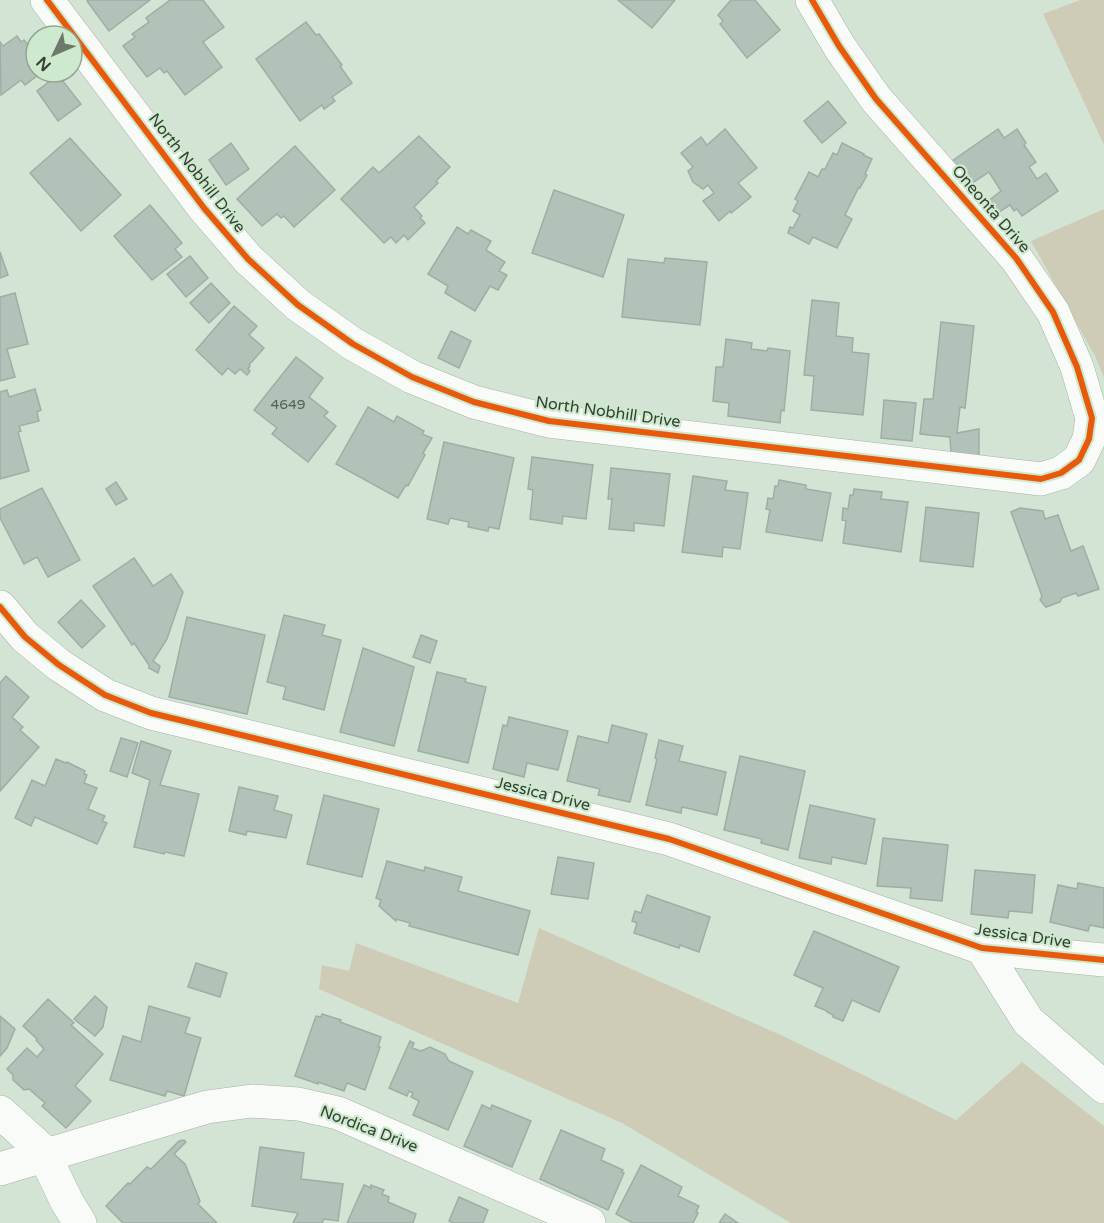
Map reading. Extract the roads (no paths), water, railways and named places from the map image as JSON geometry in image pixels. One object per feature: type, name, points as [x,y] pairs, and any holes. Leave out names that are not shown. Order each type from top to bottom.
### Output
[{"type":"street","name":"North Nobhill Drive","points":[[47,0],[204,208],[248,259],[298,305],[353,344],[412,377],[474,402],[561,422],[1041,479],[1061,473],[1078,459]]},
{"type":"street","name":"Oneonta Drive","points":[[812,0],[839,46],[876,99],[1016,258],[1053,312],[1077,367],[1092,418],[1089,439],[1078,459]]},
{"type":"street","name":"Jessica Drive","points":[[0,607],[25,637],[58,665],[105,695],[151,713],[669,839],[982,948],[1104,960]]},
{"type":"street","points":[[982,948],[1028,1022],[1104,1087]]},
{"type":"street","name":"Nordica Drive","points":[[0,1169],[207,1107],[252,1101],[298,1104],[338,1113],[590,1223]]},
{"type":"street","points":[[0,1112],[42,1150],[67,1202],[80,1223]]}]
